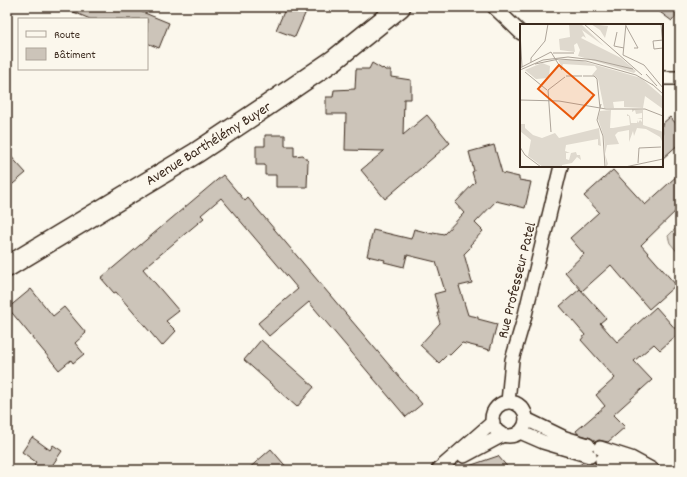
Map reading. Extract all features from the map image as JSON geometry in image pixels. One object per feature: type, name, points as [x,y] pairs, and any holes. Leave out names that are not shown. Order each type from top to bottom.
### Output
[{"type":"main road","name":"Avenue Barthélémy Buyer","points":[[7,267],[196,153],[334,60],[400,7]]},
{"type":"street","points":[[494,7],[520,32]]},
{"type":"street","points":[[663,78],[680,78]]},
{"type":"street","name":"Rue Professeur Patel","points":[[508,402],[512,360],[526,311],[561,167]]},
{"type":"street","points":[[508,402],[519,405],[523,409],[526,419],[526,424],[520,432],[509,436],[498,432],[493,422],[495,411],[503,403],[508,402]]},
{"type":"street","points":[[526,419],[637,470]]},
{"type":"street","points":[[438,470],[493,422]]},
{"type":"street","points":[[520,432],[543,442],[631,458],[652,470]]},
{"type":"street","points":[[447,470],[467,453],[503,435]]},
{"type":"shaded area","points":[[680,224],[680,255],[670,243],[668,236]]},
{"type":"building","points":[[62,7],[130,7],[169,23],[159,48],[148,43],[148,18],[88,18]]},
{"type":"building","points":[[286,7],[308,7],[295,37],[276,30]]},
{"type":"building","points":[[653,7],[680,7],[680,11],[672,21]]},
{"type":"building","points":[[372,63],[382,69],[391,70],[391,77],[411,80],[411,99],[404,99],[403,135],[427,115],[450,143],[385,199],[361,170],[384,151],[345,150],[346,114],[326,114],[326,97],[333,97],[334,90],[355,89],[356,69],[369,69]]},
{"type":"building","points":[[670,117],[680,128],[680,143],[663,158],[663,123]]},
{"type":"building","points":[[265,135],[285,135],[285,146],[294,146],[294,156],[303,155],[308,161],[307,187],[276,187],[276,175],[265,175],[265,165],[256,165],[256,146],[265,146]]},
{"type":"building","points":[[494,145],[502,173],[519,177],[519,180],[531,182],[525,208],[496,201],[475,223],[483,231],[464,254],[472,283],[459,286],[468,315],[497,324],[490,350],[462,343],[439,363],[420,345],[440,323],[434,294],[445,291],[436,262],[407,255],[404,267],[384,262],[385,260],[367,256],[373,230],[411,239],[414,229],[433,234],[433,232],[444,234],[464,213],[455,203],[475,182],[469,152]]},
{"type":"building","points":[[7,152],[26,173],[7,189]]},
{"type":"building","points":[[613,170],[645,205],[680,173],[680,207],[641,245],[676,285],[649,309],[611,265],[582,291],[565,272],[584,254],[570,238],[599,212],[584,196]]},
{"type":"building","points":[[223,175],[245,201],[248,198],[422,404],[406,417],[309,302],[269,336],[258,323],[298,289],[221,198],[201,215],[204,218],[143,269],[179,311],[166,321],[176,331],[162,346],[116,292],[114,293],[101,278]]},
{"type":"building","points":[[31,289],[53,316],[64,307],[86,333],[75,343],[84,354],[73,363],[71,360],[59,370],[8,308]]},
{"type":"building","points":[[580,289],[606,318],[600,323],[617,342],[656,307],[679,333],[660,350],[654,344],[634,361],[652,380],[613,415],[625,427],[608,442],[599,440],[595,442],[591,438],[578,434],[576,431],[605,406],[596,395],[615,378],[581,340],[585,335],[560,306]]},
{"type":"building","points":[[261,340],[314,387],[297,407],[244,360]]},
{"type":"building","points":[[32,437],[50,450],[53,445],[62,451],[49,470],[42,470],[34,465],[36,462],[22,452]]},
{"type":"building","points":[[271,449],[289,470],[247,470]]},
{"type":"building","points":[[498,456],[510,470],[463,470],[463,468]]},
{"type":"building","points":[[583,462],[591,464],[594,462],[599,468],[608,470],[574,470]]}]
